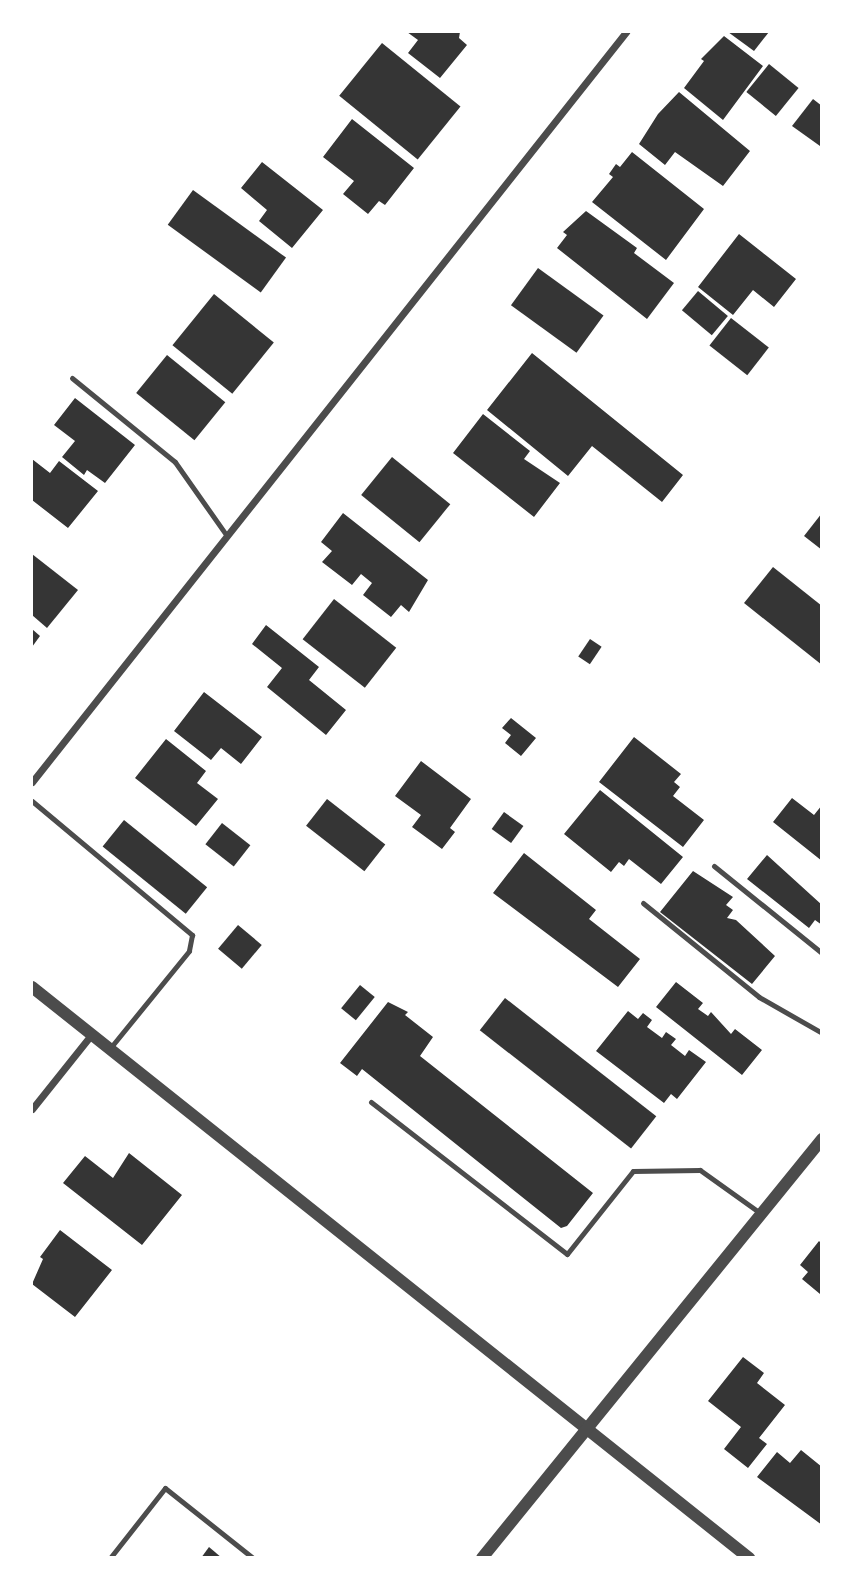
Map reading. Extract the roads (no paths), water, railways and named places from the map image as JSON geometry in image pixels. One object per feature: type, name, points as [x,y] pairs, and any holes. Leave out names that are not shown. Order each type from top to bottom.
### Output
[{"type":"street","points":[[32,782],[626,32]]},
{"type":"street","points":[[32,987],[583,1430],[749,1558]]},
{"type":"street","points":[[32,1109],[91,1035]]},
{"type":"street","points":[[482,1558],[821,1139]]},
{"type":"lane","points":[[72,378],[175,462],[227,536]]},
{"type":"lane","points":[[32,801],[192,935],[189,951],[109,1049]]},
{"type":"lane","points":[[714,866],[821,953]]},
{"type":"lane","points":[[643,903],[758,996],[821,1033]]},
{"type":"lane","points":[[371,1102],[567,1254],[633,1171],[699,1170],[760,1213]]},
{"type":"lane","points":[[110,1558],[165,1488],[253,1558]]}]
